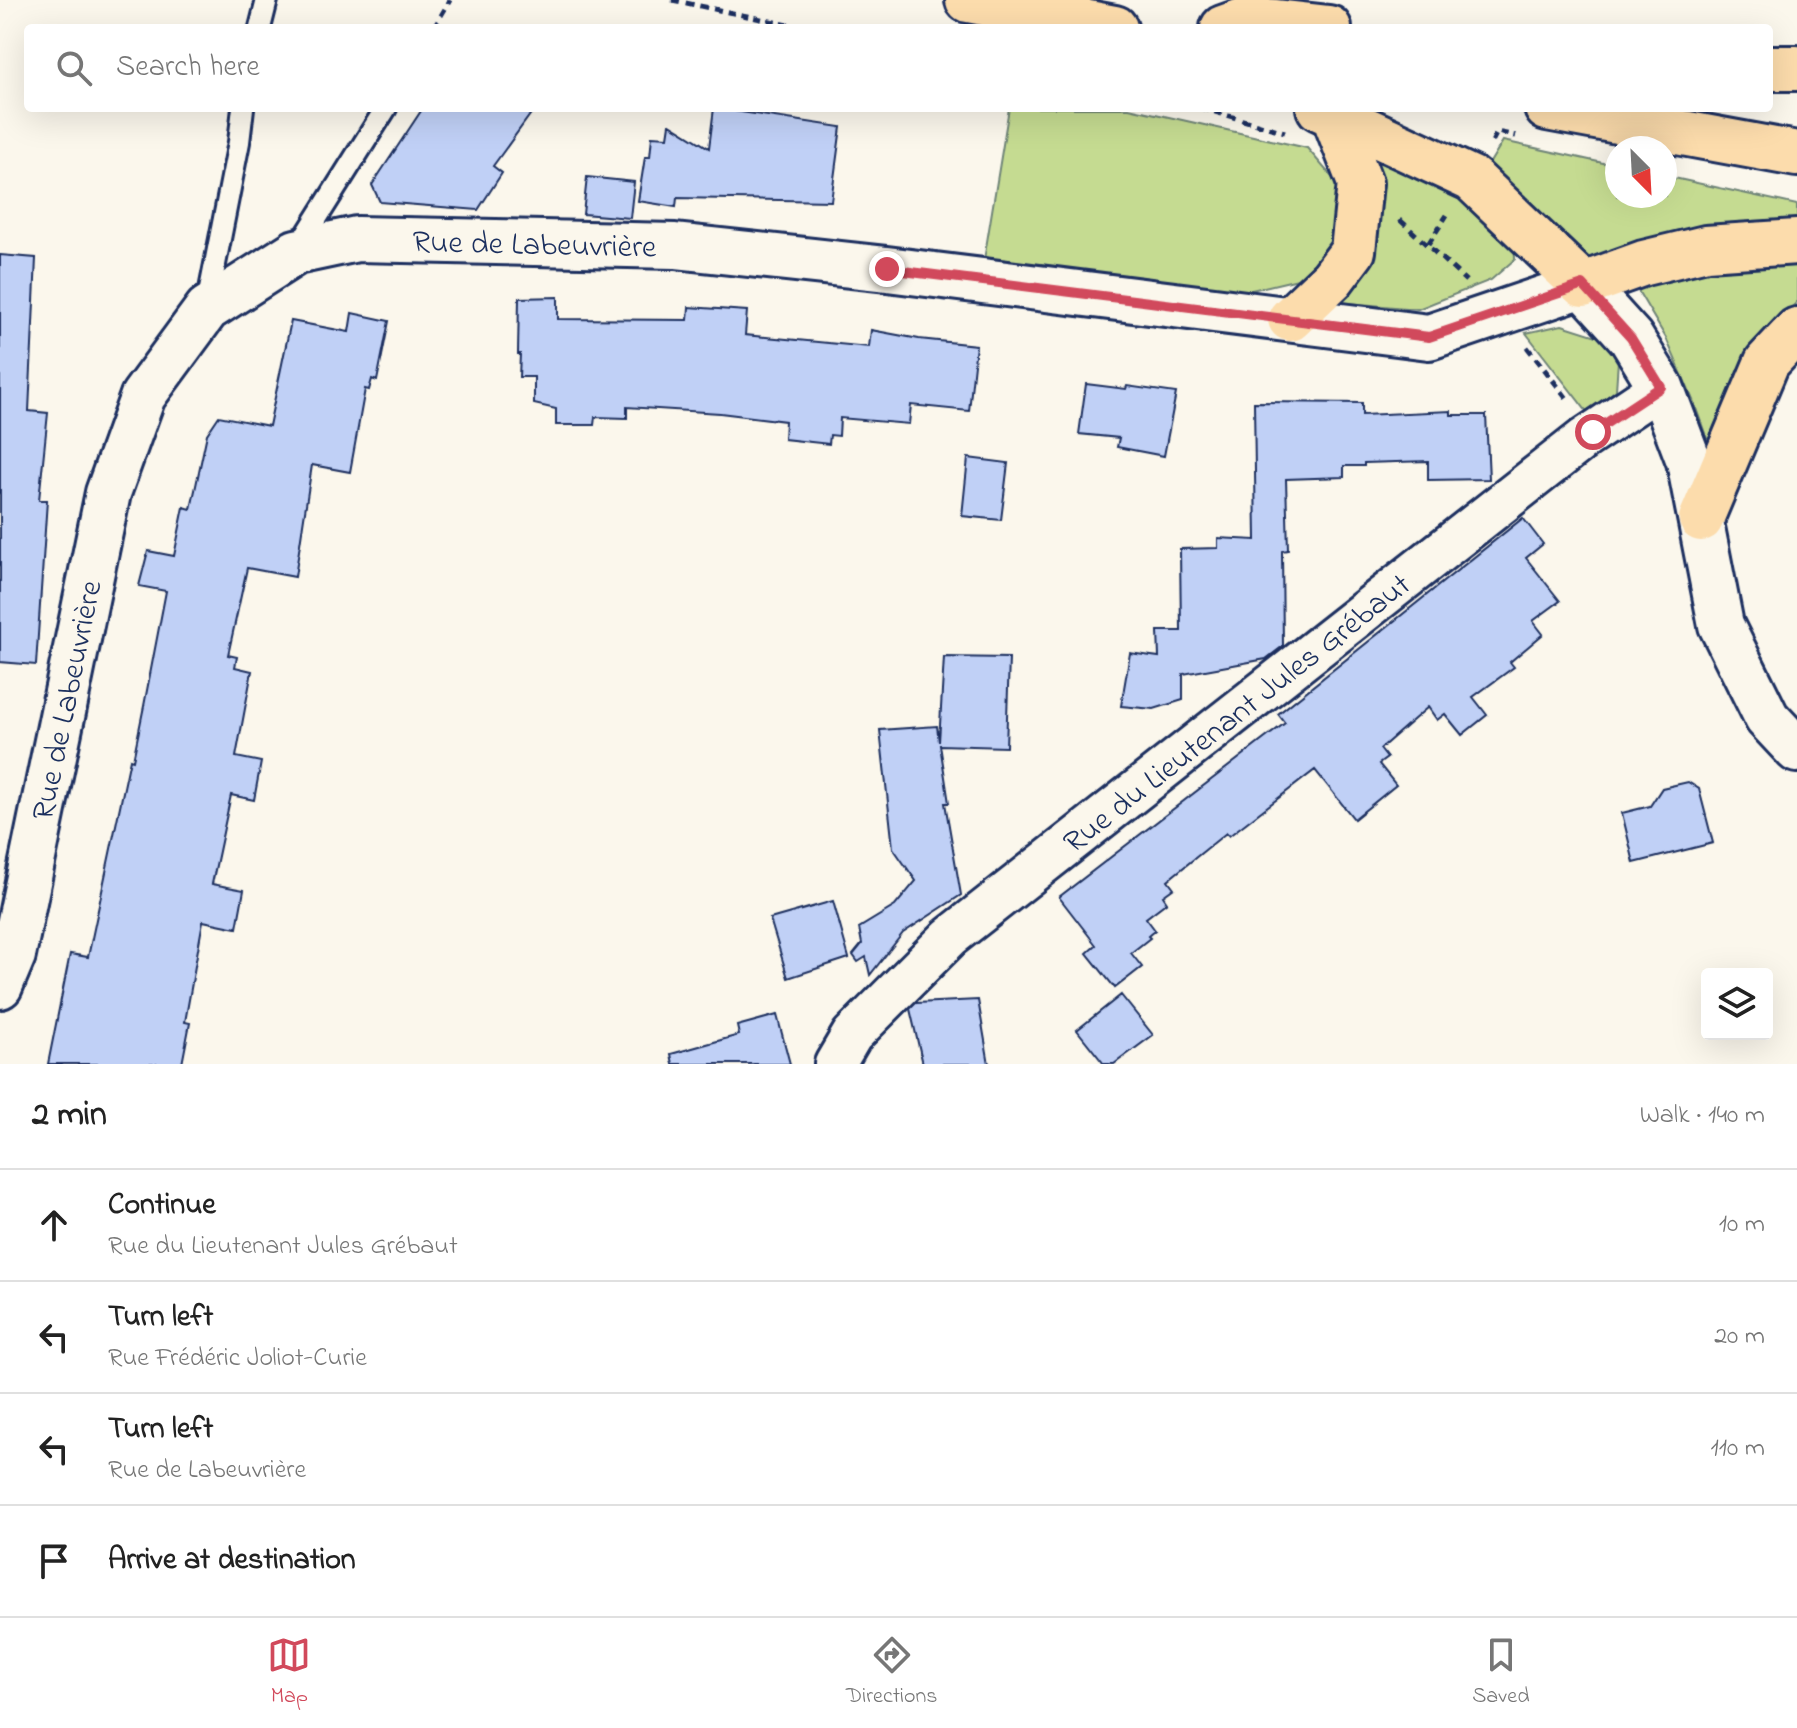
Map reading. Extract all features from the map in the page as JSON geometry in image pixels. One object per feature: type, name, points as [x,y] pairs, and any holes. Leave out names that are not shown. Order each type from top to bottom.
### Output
[{"type":"main road","points":[[968,0],[1094,24]]},
{"type":"main road","points":[[1234,24],[1248,19],[1293,24]]},
{"type":"main road","points":[[1773,68],[1797,68]]},
{"type":"main road","points":[[1327,112],[1472,179],[1583,285],[1644,263],[1706,248],[1797,242]]},
{"type":"main road","points":[[1290,319],[1332,279],[1353,251],[1360,183],[1327,112]]},
{"type":"main road","points":[[1569,112],[1797,154]]},
{"type":"main road","points":[[1701,519],[1767,362],[1797,330]]},
{"type":"street","name":"Rue de Labeuvrière","points":[[0,986],[13,955],[108,493],[143,396],[207,309],[296,252],[357,239],[675,246],[887,269],[1429,337],[1583,285]]},
{"type":"street","points":[[1583,285],[1631,338],[1661,387],[1689,461],[1721,625],[1767,718],[1797,750]]},
{"type":"street","name":"Rue du Lieutenant Jules Grébaut","points":[[835,1064],[852,1035],[950,937],[1585,438],[1661,387]]},
{"type":"lane","points":[[261,24],[267,0]]},
{"type":"lane","points":[[207,309],[243,112]]},
{"type":"lane","points":[[296,252],[384,112]]},
{"type":"path","points":[[436,24],[450,0]]},
{"type":"path","points":[[672,0],[784,24]]},
{"type":"green space","points":[[1008,112],[1147,112],[1307,148],[1344,191],[1340,242],[1302,278],[1243,292],[983,266]]},
{"type":"green space","points":[[1503,141],[1605,163],[1605,208],[1677,208],[1677,179],[1797,205],[1797,225],[1590,263],[1486,169]]},
{"type":"green space","points":[[1368,149],[1456,180],[1514,231],[1515,259],[1491,280],[1418,309],[1325,301]]},
{"type":"green space","points":[[1797,255],[1797,302],[1773,327],[1727,397],[1710,447],[1666,338],[1631,279]]},
{"type":"green space","points":[[1562,325],[1600,337],[1618,360],[1616,390],[1588,413],[1526,333]]},
{"type":"building","points":[[420,112],[532,112],[493,166],[502,173],[478,210],[380,202],[372,185]]},
{"type":"building","points":[[714,112],[741,112],[841,127],[831,201],[677,198],[676,207],[638,201],[645,157],[650,157],[652,136],[668,137],[670,124],[709,148]]},
{"type":"building","points":[[587,177],[634,182],[630,218],[583,214]]},
{"type":"building","points":[[0,255],[36,258],[29,411],[48,413],[39,500],[47,500],[36,665],[0,662]]},
{"type":"building","points":[[558,297],[558,319],[688,320],[689,307],[747,311],[745,335],[869,347],[871,330],[976,345],[969,411],[911,405],[909,424],[840,418],[839,436],[830,435],[829,444],[784,439],[785,421],[720,413],[627,407],[627,418],[595,417],[594,425],[556,425],[556,409],[534,404],[534,377],[519,377],[518,354],[519,298]]},
{"type":"building","points":[[352,313],[389,321],[377,381],[372,379],[369,390],[365,389],[350,472],[312,465],[295,577],[247,568],[228,655],[237,657],[235,667],[252,671],[236,757],[261,762],[254,800],[231,795],[212,884],[244,890],[237,928],[203,921],[185,1022],[190,1023],[182,1064],[48,1064],[70,954],[88,957],[144,706],[166,591],[139,586],[148,551],[174,556],[184,507],[191,509],[207,434],[219,416],[269,426],[291,321],[349,332]]},
{"type":"building","points":[[1086,384],[1176,393],[1164,456],[1117,447],[1119,438],[1079,434]]},
{"type":"building","points":[[1254,402],[1362,403],[1362,415],[1451,411],[1451,415],[1486,415],[1489,479],[1428,480],[1428,461],[1364,463],[1364,466],[1344,466],[1344,477],[1286,479],[1288,550],[1282,551],[1283,646],[1266,659],[1183,674],[1183,700],[1154,709],[1121,706],[1130,653],[1159,657],[1158,631],[1181,631],[1180,549],[1218,548],[1218,538],[1256,540]]},
{"type":"building","points":[[968,458],[1008,463],[1001,520],[962,516]]},
{"type":"building","points":[[1523,518],[1543,544],[1526,558],[1560,601],[1533,621],[1543,634],[1510,662],[1514,667],[1473,697],[1487,715],[1462,735],[1445,714],[1437,720],[1428,707],[1380,749],[1387,758],[1379,764],[1396,785],[1354,819],[1315,770],[1229,836],[1226,833],[1168,880],[1174,888],[1163,896],[1167,902],[1146,918],[1155,930],[1131,953],[1142,967],[1115,988],[1087,953],[1096,945],[1059,897],[1285,723],[1278,714]]},
{"type":"building","points":[[944,657],[1009,658],[1006,747],[940,745],[949,803],[945,803],[961,895],[903,933],[870,975],[866,957],[858,962],[853,955],[862,944],[859,928],[895,906],[916,881],[893,848],[880,730],[937,726],[939,742]]},
{"type":"building","points":[[1688,782],[1699,789],[1713,843],[1634,863],[1622,813],[1650,806],[1662,788]]},
{"type":"building","points":[[833,901],[849,958],[788,978],[770,919]]},
{"type":"building","points":[[1121,995],[1153,1035],[1114,1064],[1104,1064],[1077,1030]]},
{"type":"building","points":[[978,1000],[989,1064],[923,1064],[910,1009],[916,1003]]},
{"type":"building","points":[[777,1015],[790,1064],[673,1064],[671,1054],[739,1035],[737,1026]]},
{"type":"route","points":[[887,269],[1429,337],[1583,285],[1631,338],[1661,387],[1593,432]]}]
